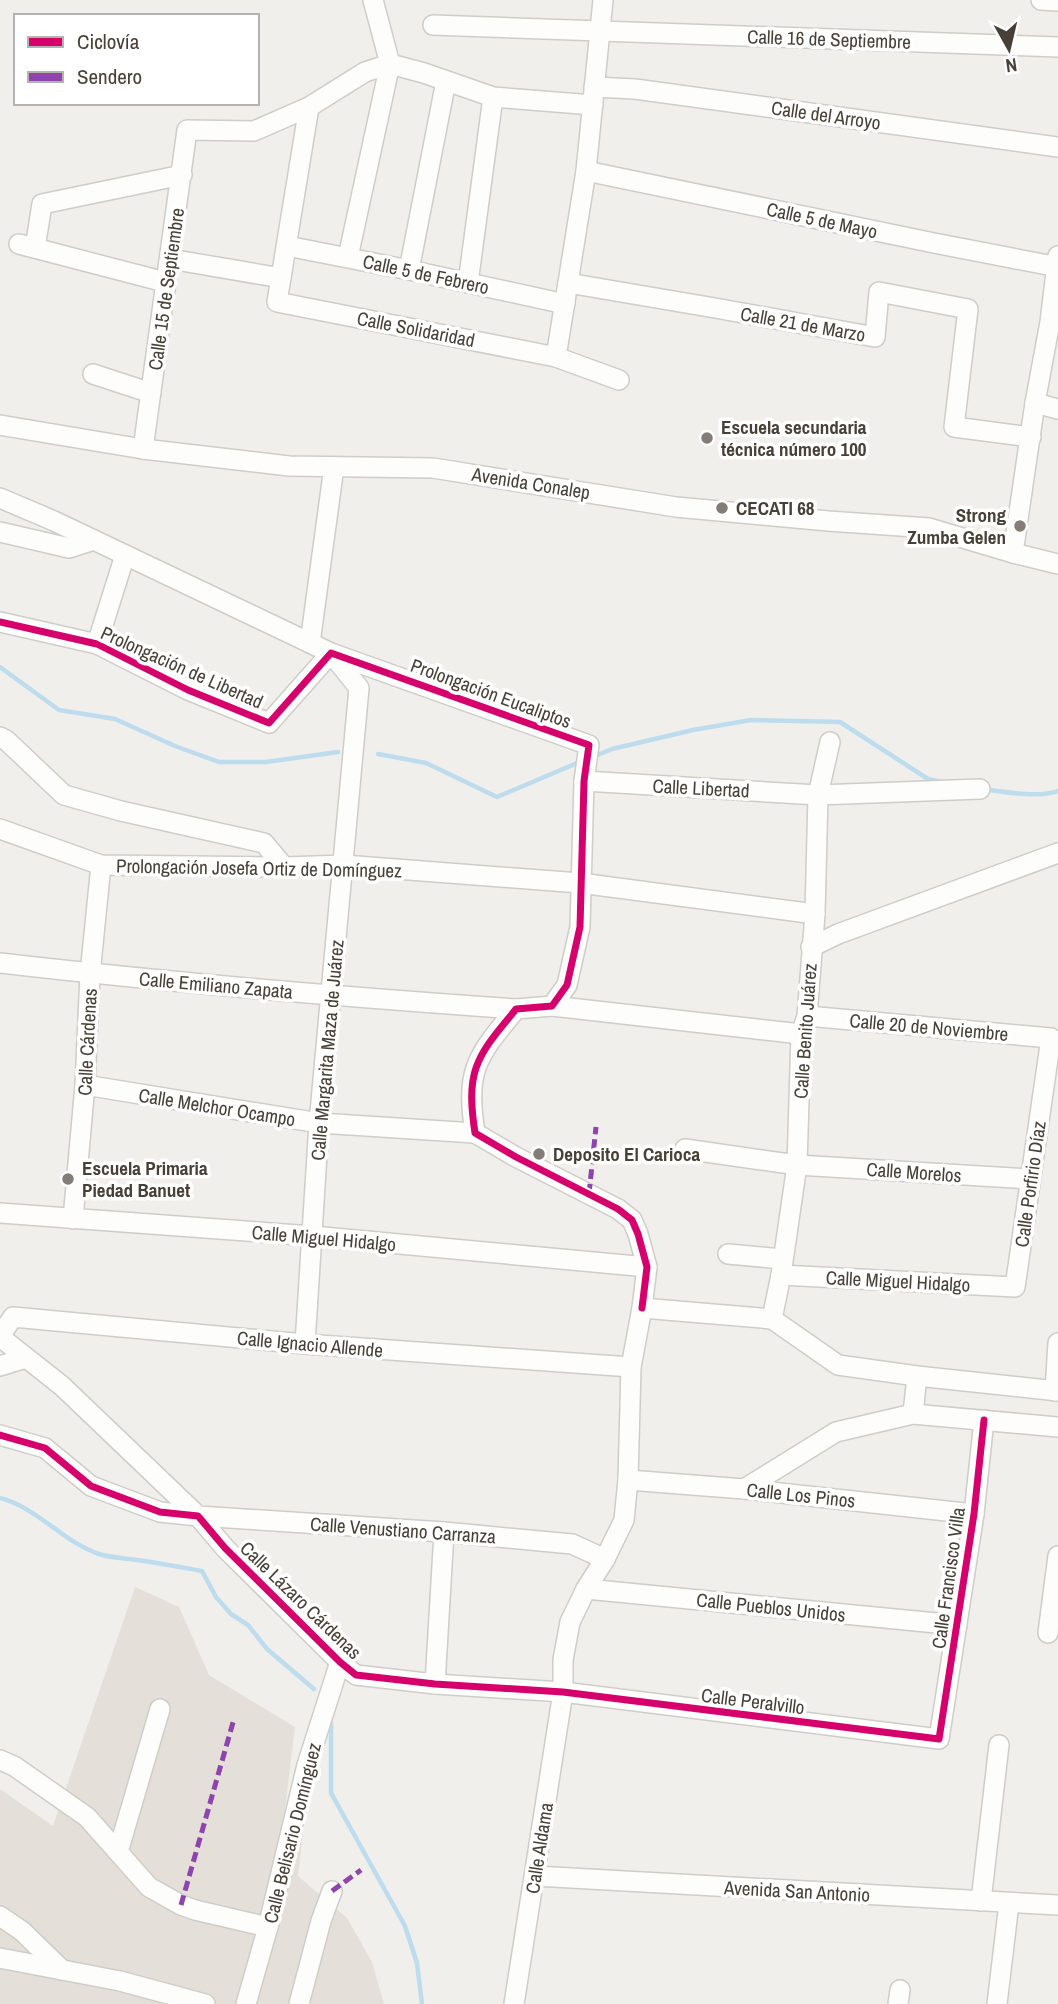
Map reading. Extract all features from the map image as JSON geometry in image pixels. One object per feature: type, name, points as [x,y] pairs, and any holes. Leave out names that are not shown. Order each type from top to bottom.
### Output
[{"type":"street","points":[[348,257],[390,64],[373,0]]},
{"type":"street","points":[[555,357],[586,171],[603,0]]},
{"type":"street","points":[[1041,0],[1058,1]]},
{"type":"street","name":"Calle 16 de Septiembre","points":[[433,25],[1058,47]]},
{"type":"street","points":[[170,259],[281,278],[309,107],[365,72],[390,64]]},
{"type":"street","name":"Calle del Arroyo","points":[[390,64],[493,97],[593,96],[649,91],[1058,147]]},
{"type":"street","points":[[409,270],[446,81]]},
{"type":"street","points":[[468,283],[493,97]]},
{"type":"street","name":"Calle 15 de Septiembre","points":[[143,449],[187,130],[254,131],[309,107]]},
{"type":"street","name":"Calle 5 de Mayo","points":[[586,171],[907,238],[1058,263]]},
{"type":"street","points":[[165,282],[27,246],[42,204],[182,175]]},
{"type":"street","name":"Calle 5 de Febrero","points":[[287,246],[565,304]]},
{"type":"street","points":[[1013,553],[1035,403],[1054,323],[1058,263]]},
{"type":"street","name":"Calle Solidaridad","points":[[281,278],[277,302],[555,357],[619,380]]},
{"type":"street","name":"Calle 21 de Marzo","points":[[568,283],[874,337],[879,292],[968,309],[954,427],[1031,438]]},
{"type":"street","points":[[93,374],[151,393]]},
{"type":"street","points":[[1035,403],[1058,409]]},
{"type":"street","name":"Avenida Conalep","points":[[0,425],[143,449],[289,466],[433,468],[677,507],[929,528],[1058,564]]},
{"type":"street","points":[[310,643],[334,467]]},
{"type":"street","name":"Prolongación Eucaliptos","points":[[0,498],[331,653],[589,745],[584,781],[580,927],[567,985],[552,1006]]},
{"type":"street","points":[[0,532],[69,548],[94,540]]},
{"type":"street","points":[[97,644],[125,555]]},
{"type":"street","name":"Prolongación de Libertad","points":[[0,622],[97,644],[187,690],[269,723],[331,653]]},
{"type":"street","name":"Prolongación Eucaliptos","points":[[331,653],[359,688],[353,757]]},
{"type":"street","points":[[0,737],[64,795],[121,811],[264,843],[284,867]]},
{"type":"street","name":"Calle Benito Juárez","points":[[772,1319],[797,1165],[804,1025],[815,914],[818,795],[830,743]]},
{"type":"street","name":"Calle Margarita Maza de Juárez","points":[[305,1344],[319,1123],[353,757]]},
{"type":"street","name":"Calle Libertad","points":[[584,781],[818,795],[979,789]]},
{"type":"street","name":"Prolongación Josefa Ortiz de Domínguez","points":[[0,829],[100,865],[344,865],[580,883],[815,914]]},
{"type":"street","points":[[811,947],[838,934],[1058,853]]},
{"type":"street","name":"Calle Cárdenas","points":[[73,1219],[100,865]]},
{"type":"street","name":"Calle Emiliano Zapata","points":[[0,963],[331,996],[516,1009],[552,1006]]},
{"type":"street","points":[[552,1006],[804,1025]]},
{"type":"street","points":[[516,1009],[488,1045],[475,1068],[472,1112],[475,1133],[618,1209],[632,1220],[647,1266]]},
{"type":"street","name":"Calle 20 de Noviembre","points":[[804,1025],[1051,1038]]},
{"type":"street","name":"Calle Porfirio Díaz","points":[[1015,1287],[1030,1179],[1051,1078],[1051,1038]]},
{"type":"street","name":"Calle Melchor Ocampo","points":[[85,1085],[319,1123],[475,1133]]},
{"type":"street","name":"Calle Morelos","points":[[685,1149],[797,1165],[1030,1179]]},
{"type":"street","name":"Calle Miguel Hidalgo","points":[[0,1213],[647,1266]]},
{"type":"street","name":"Calle Miguel Hidalgo","points":[[728,1254],[782,1267],[1015,1287]]},
{"type":"street","name":"Calle Aldama","points":[[514,2004],[563,1692],[563,1660],[570,1622],[624,1520],[628,1480],[631,1367],[647,1266]]},
{"type":"street","points":[[642,1308],[772,1319],[838,1365],[1056,1391],[1058,1343]]},
{"type":"street","name":"Calle Ignacio Allende","points":[[0,1337],[13,1317],[305,1344],[631,1367]]},
{"type":"street","points":[[0,1337],[62,1386],[198,1516]]},
{"type":"street","points":[[0,1366],[26,1358]]},
{"type":"street","points":[[912,1414],[917,1376]]},
{"type":"street","points":[[744,1489],[836,1432],[912,1414],[1058,1427]]},
{"type":"street","name":"Calle Francisco Villa","points":[[939,1739],[974,1514],[984,1420]]},
{"type":"street","name":"Calle Venustiano Carranza","points":[[0,1435],[45,1448],[91,1486],[160,1513],[444,1532],[572,1544],[605,1559]]},
{"type":"street","name":"Calle Los Pinos","points":[[628,1480],[744,1489],[974,1514]]},
{"type":"street","name":"Calle Lázaro Cárdenas","points":[[198,1516],[225,1548],[356,1675],[435,1685],[563,1692]]},
{"type":"street","points":[[435,1685],[444,1532]]},
{"type":"street","points":[[1048,1633],[1058,1556]]},
{"type":"street","name":"Calle Pueblos Unidos","points":[[586,1589],[957,1625]]},
{"type":"street","name":"Calle Belisario Domínguez","points":[[246,2004],[268,1927],[307,1765],[340,1662]]},
{"type":"street","name":"Calle Peralvillo","points":[[563,1692],[939,1739]]},
{"type":"street","points":[[118,1852],[160,1709]]},
{"type":"street","points":[[981,1901],[999,1745]]},
{"type":"street","points":[[0,1760],[14,1766],[87,1817],[149,1887],[181,1905],[268,1927]]},
{"type":"street","name":"Avenida San Antonio","points":[[536,1876],[1058,1906]]},
{"type":"street","points":[[299,2004],[321,1921],[332,1891]]},
{"type":"street","points":[[997,2004],[1009,1903]]},
{"type":"street","points":[[0,1916],[22,1931],[62,1970]]},
{"type":"street","points":[[0,1958],[120,1981],[205,2004]]},
{"type":"shaded area","points":[[135,1587],[179,1607],[209,1675],[295,1727],[285,1809],[303,1833],[298,1876],[347,1918],[372,1962],[384,2004],[0,2004],[0,1789],[53,1826]]},
{"type":"waterway","points":[[0,667],[59,710],[115,719],[219,762],[266,762],[338,752]]},
{"type":"waterway","points":[[593,757],[612,749],[693,730],[751,720],[840,722],[928,779],[941,782]]},
{"type":"waterway","points":[[378,754],[426,763],[497,797],[582,761]]},
{"type":"waterway","points":[[984,789],[1031,794],[1058,791]]},
{"type":"waterway","points":[[0,1498],[26,1509],[74,1542],[99,1554],[202,1571],[216,1597],[231,1614],[248,1625],[267,1649],[314,1689]]},
{"type":"waterway","points":[[331,1723],[331,1793],[405,1926],[417,1963],[422,2004]]},
{"type":"marked path","points":[[589,1194],[596,1127]]},
{"type":"marked path","points":[[181,1905],[234,1719]]},
{"type":"marked path","points":[[332,1891],[361,1870]]},
{"type":"cycle path","points":[[0,622],[97,644],[188,690],[269,723],[331,653],[589,745],[584,781],[580,927],[567,985],[552,1006],[516,1009],[488,1044],[474,1076],[473,1117],[475,1133],[618,1209],[632,1220],[647,1267],[642,1308]]},
{"type":"cycle path","points":[[0,1435],[45,1448],[91,1486],[160,1512],[198,1516],[225,1548],[356,1675],[435,1684],[563,1692],[939,1739],[974,1514],[984,1420]]},
{"type":"place","name":"Escuela secundaria técnica número 100","points":[[707,438]]},
{"type":"place","name":"CECATI 68","points":[[722,508]]},
{"type":"place","name":"Strong Zumba Gelen","points":[[1020,526]]},
{"type":"place","name":"Deposito El Carioca","points":[[539,1154]]},
{"type":"place","name":"Escuela Primaria Piedad Banuet","points":[[68,1179]]}]
